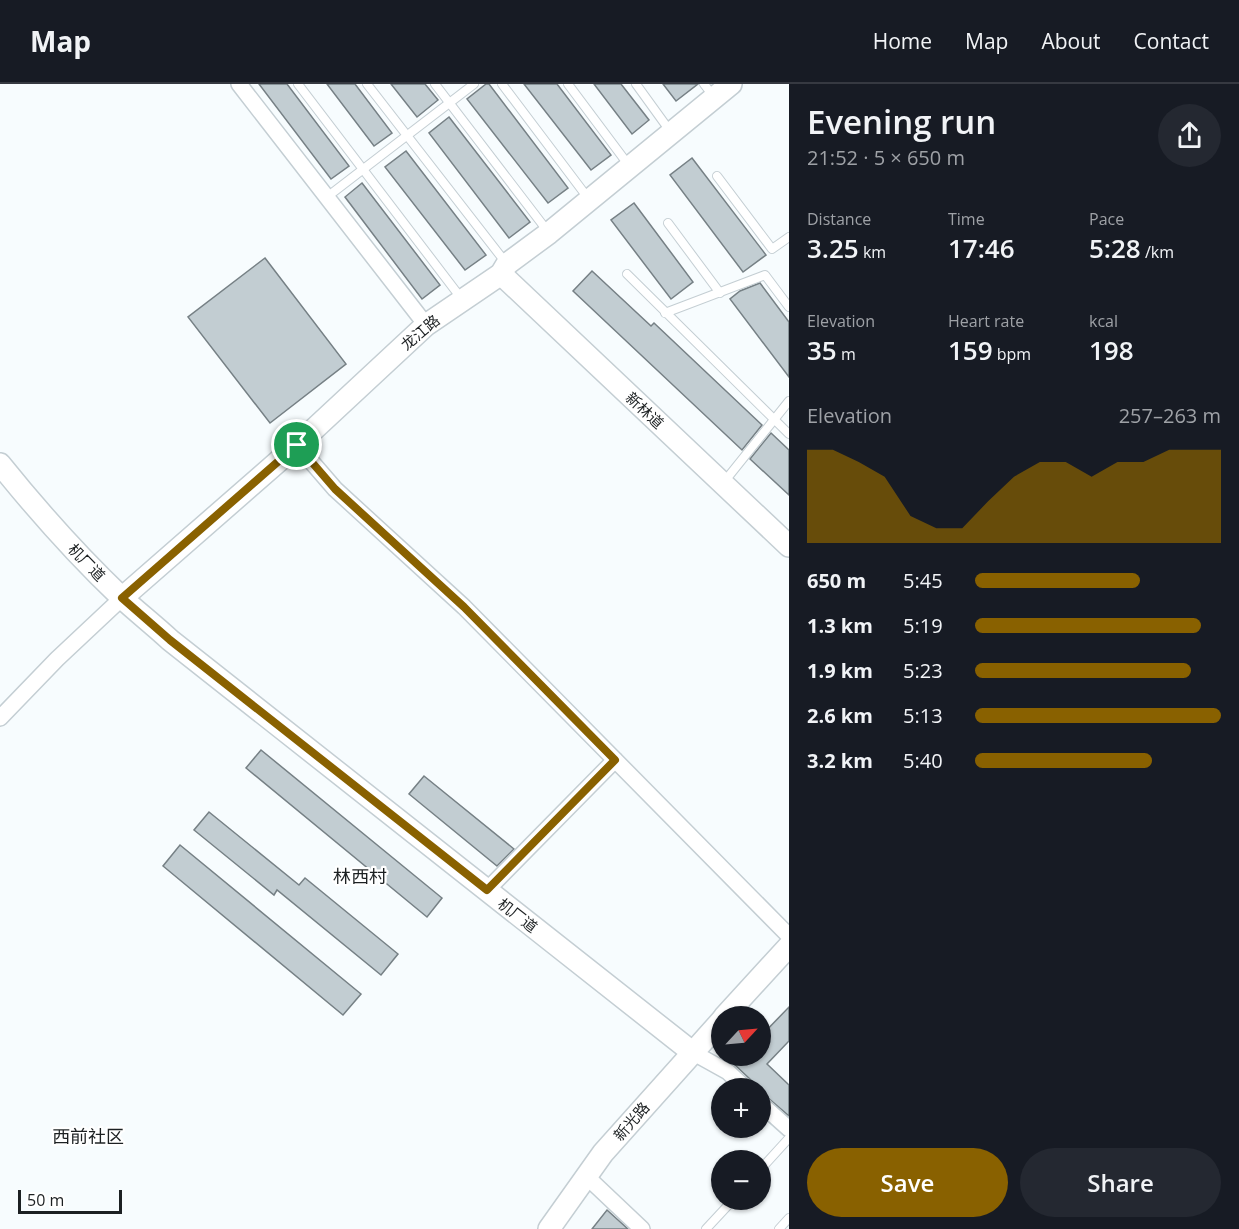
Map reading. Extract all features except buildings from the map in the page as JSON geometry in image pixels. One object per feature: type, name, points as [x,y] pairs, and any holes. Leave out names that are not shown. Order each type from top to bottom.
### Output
[{"type":"street","points":[[239,84],[426,325]]},
{"type":"street","name":"龙江路","points":[[122,598],[297,445],[426,325],[504,269],[631,167],[672,133],[709,91],[731,84]]},
{"type":"street","name":"新林道","points":[[504,269],[789,546]]},
{"type":"street","points":[[297,445],[335,489],[464,607],[789,936]]},
{"type":"street","name":"机厂道","points":[[0,464],[84,560],[122,598],[170,640],[692,1052]]},
{"type":"street","points":[[0,718],[57,659],[122,598]]},
{"type":"street","points":[[487,890],[615,760]]},
{"type":"street","name":"新光路","points":[[734,1006],[789,946]]},
{"type":"street","name":"新光路","points":[[549,1229],[603,1153],[711,1031]]},
{"type":"street","points":[[692,1052],[734,1078]]},
{"type":"street","points":[[771,1112],[789,1129]]},
{"type":"street","points":[[586,1176],[642,1229]]},
{"type":"lane","points":[[298,84],[463,300]]},
{"type":"lane","points":[[367,84],[504,269]]},
{"type":"lane","points":[[435,84],[549,234]]},
{"type":"lane","points":[[327,197],[474,84]]},
{"type":"lane","points":[[502,84],[590,200]]},
{"type":"lane","points":[[568,84],[631,167]]},
{"type":"lane","points":[[636,84],[672,133]]},
{"type":"lane","points":[[717,176],[772,249],[789,237]]},
{"type":"lane","points":[[668,223],[720,293]]},
{"type":"lane","points":[[627,274],[789,434]]},
{"type":"lane","points":[[665,313],[765,275],[789,307]]},
{"type":"lane","points":[[723,484],[789,401]]},
{"type":"lane","points":[[771,1158],[789,1138]]},
{"type":"lane","points":[[706,1229],[724,1210]]},
{"type":"lane","points":[[779,1229],[789,1218]]},
{"type":"district","name":"林西村","points":[[360,876]]},
{"type":"district","name":"西前社区","points":[[88,1136]]},
{"type":"route","points":[[297,445],[335,489],[464,607],[615,760],[487,890],[170,640],[122,598],[297,445]]}]
